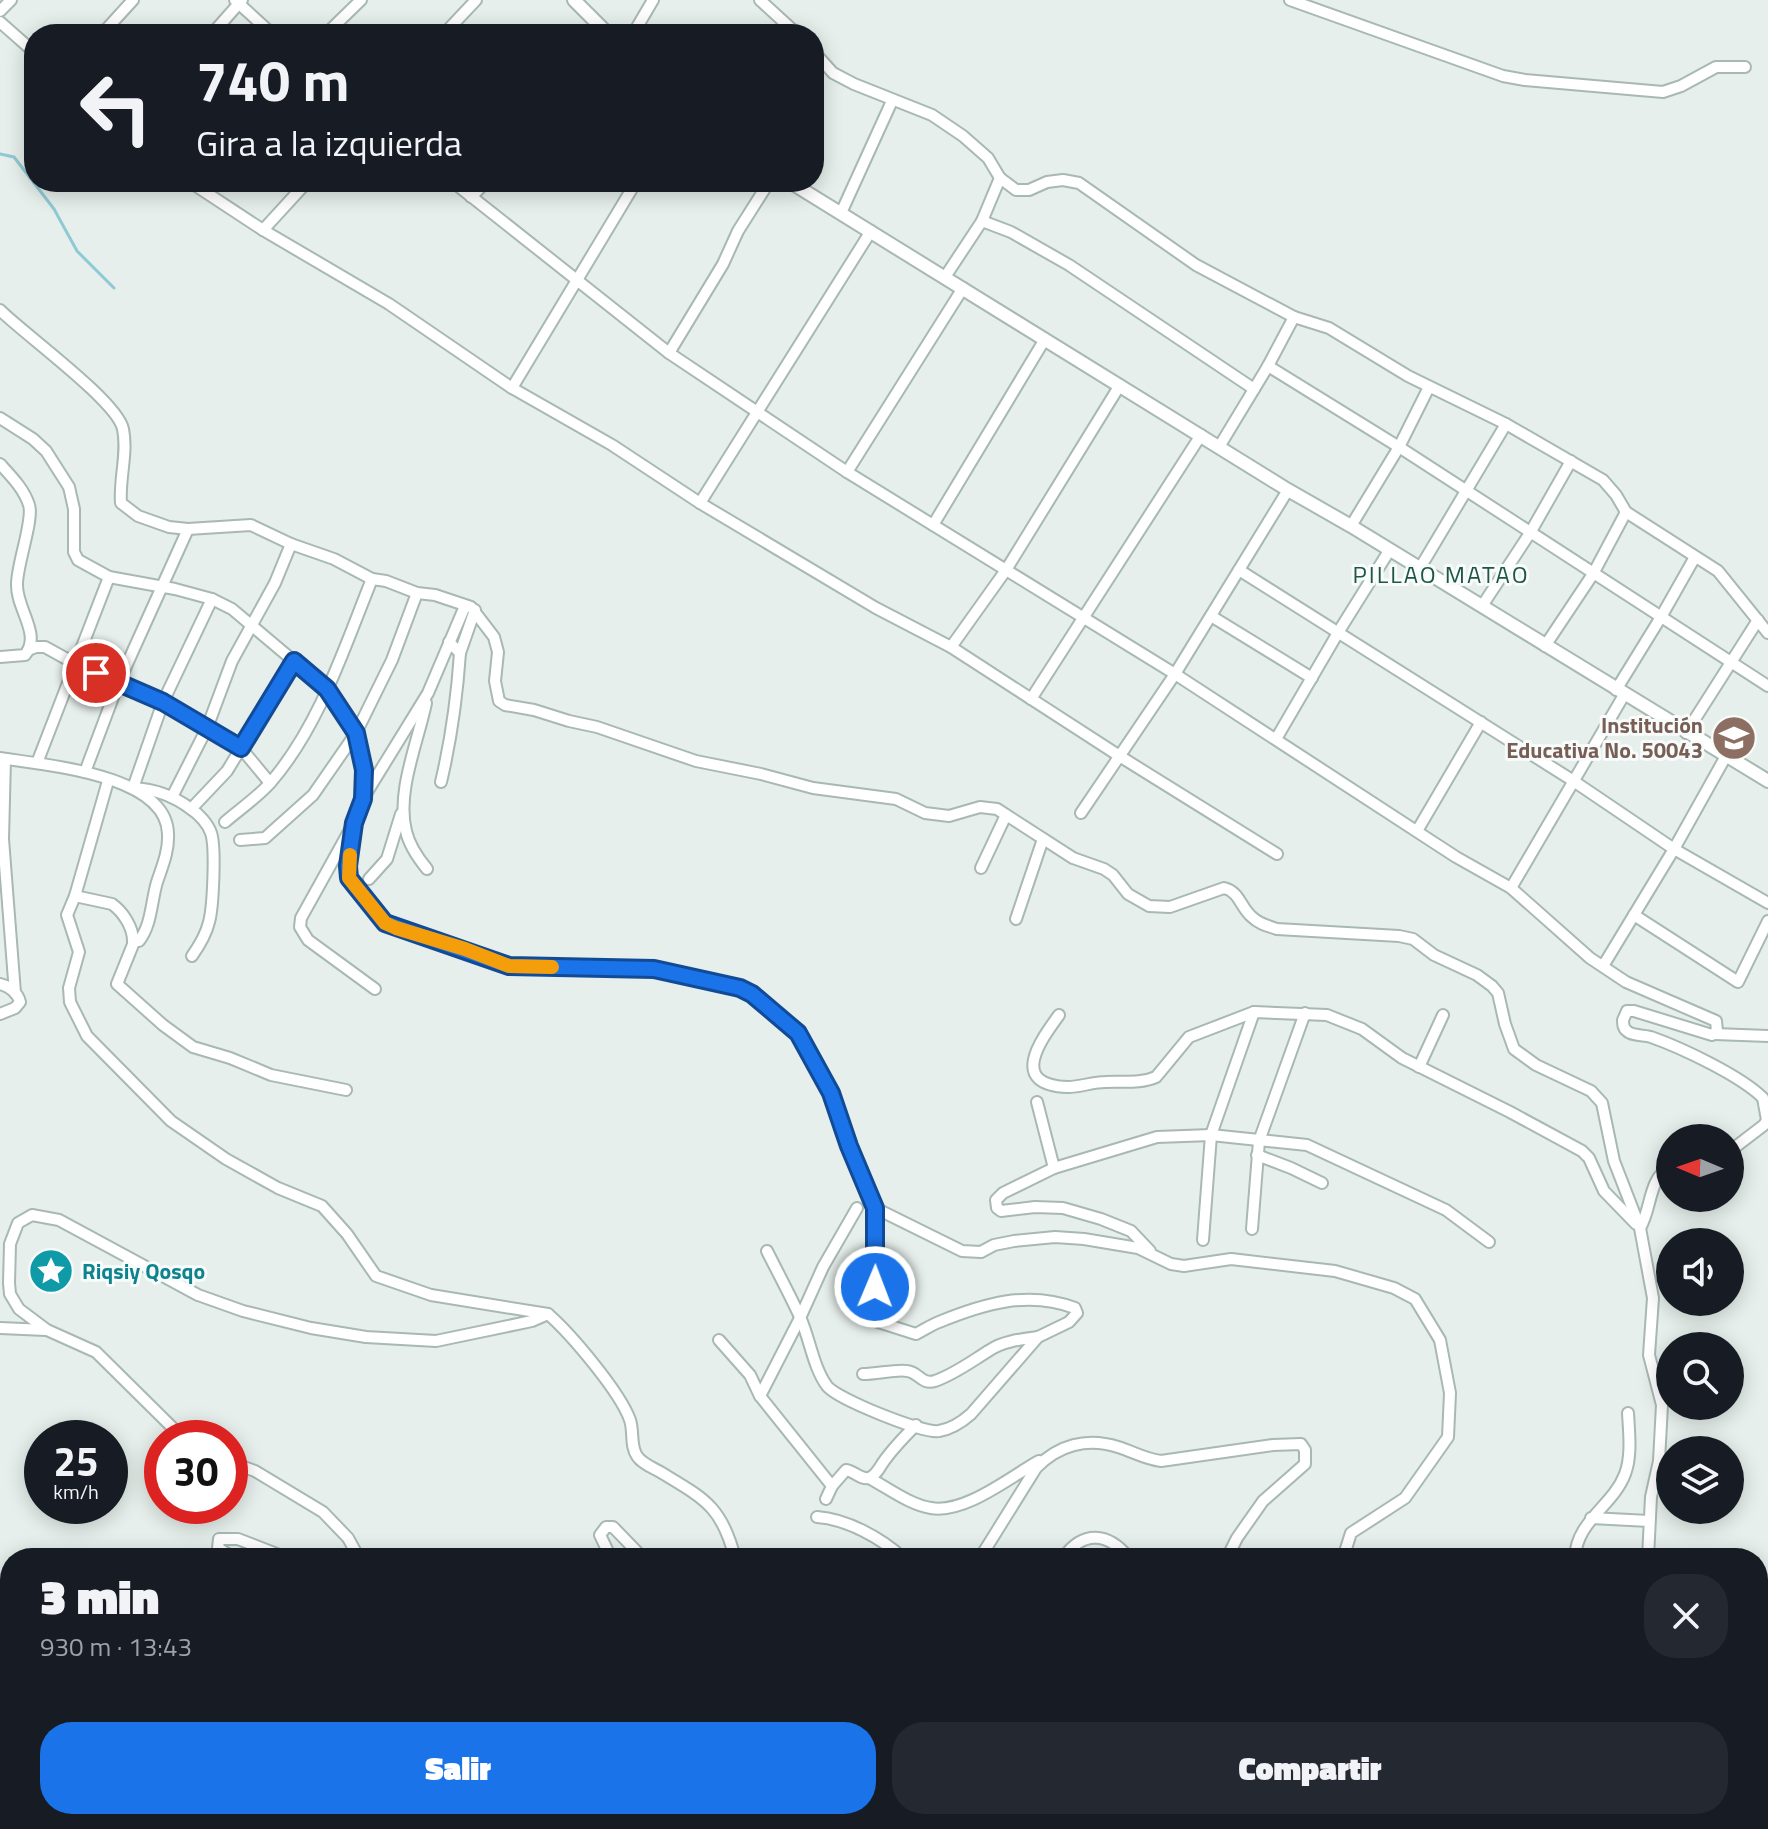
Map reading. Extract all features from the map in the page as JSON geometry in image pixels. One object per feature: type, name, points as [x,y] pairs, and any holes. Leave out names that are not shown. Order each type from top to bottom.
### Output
[{"type":"street","points":[[0,11],[11,0]]},
{"type":"street","points":[[111,24],[133,0]]},
{"type":"street","points":[[336,24],[361,0]]},
{"type":"street","points":[[453,24],[476,0]]},
{"type":"street","points":[[574,0],[598,24]]},
{"type":"street","points":[[639,24],[653,0]]},
{"type":"street","points":[[760,0],[786,24]]},
{"type":"street","points":[[1290,0],[1483,70],[1525,80],[1663,92],[1716,67],[1745,67]]},
{"type":"street","points":[[220,24],[239,1],[262,24]]},
{"type":"street","points":[[0,22],[24,43]]},
{"type":"street","points":[[824,63],[833,73],[892,101],[932,115],[988,158],[1008,185],[1020,191],[1047,182],[1063,180],[1079,183],[1196,265],[1294,317],[1329,328],[1429,387],[1506,424],[1603,480],[1626,512],[1718,571],[1768,633]]},
{"type":"street","points":[[841,213],[892,101]]},
{"type":"street","points":[[945,277],[982,221],[1000,178]]},
{"type":"street","points":[[206,192],[263,230],[389,304],[512,388],[612,445],[700,503],[876,608],[951,647],[1277,854]]},
{"type":"street","points":[[263,230],[298,192]]},
{"type":"street","points":[[465,192],[669,353],[847,472],[1175,674],[1417,831],[1511,888],[1626,982],[1713,1019],[1718,1026],[1715,1034]]},
{"type":"street","points":[[471,197],[476,192]]},
{"type":"street","points":[[512,388],[630,192]]},
{"type":"street","points":[[669,353],[763,192]]},
{"type":"street","points":[[806,192],[1288,490],[1768,781]]},
{"type":"street","points":[[982,221],[1011,232],[1069,265],[1254,389]]},
{"type":"street","points":[[700,503],[871,231]]},
{"type":"street","points":[[847,472],[963,288]]},
{"type":"street","points":[[0,310],[119,418],[124,438],[121,503],[128,510],[149,521],[188,529],[251,525],[291,544],[334,559],[372,579],[417,593],[435,595],[470,608],[494,637],[498,652],[495,689],[499,701],[505,705],[597,727],[696,761],[813,788],[896,799],[925,813],[949,816],[988,807],[1006,815],[1073,858],[1104,869],[1128,894],[1149,906],[1170,907],[1224,888],[1236,894],[1248,914],[1265,925],[1277,929],[1413,939],[1434,955],[1477,975],[1498,993],[1514,1049],[1536,1065],[1591,1091],[1602,1103],[1614,1161],[1640,1228],[1653,1298],[1649,1355],[1662,1405],[1648,1548]]},
{"type":"street","points":[[1219,447],[1294,317]]},
{"type":"street","points":[[933,525],[1045,339]]},
{"type":"street","points":[[1268,366],[1768,686]]},
{"type":"street","points":[[951,647],[1006,570],[1120,385]]},
{"type":"street","points":[[1351,526],[1399,447],[1429,387]]},
{"type":"street","points":[[0,418],[46,451],[69,487],[74,509],[74,552],[84,565],[109,577],[212,599],[232,609],[327,689],[356,733],[364,770],[363,799]]},
{"type":"street","points":[[1420,568],[1506,424]]},
{"type":"street","points":[[1031,699],[1201,435]]},
{"type":"street","points":[[1482,606],[1530,533],[1571,461]]},
{"type":"street","points":[[0,464],[30,506],[31,516],[21,549],[17,584],[19,602],[32,638],[25,655],[0,657]]},
{"type":"street","points":[[1081,813],[1175,674],[1288,490]]},
{"type":"street","points":[[1545,646],[1593,574],[1626,512]]},
{"type":"street","points":[[85,772],[118,684],[188,529]]},
{"type":"street","points":[[172,797],[207,728],[232,661],[275,583],[291,544]]},
{"type":"street","points":[[1276,739],[1389,551]]},
{"type":"street","points":[[1511,888],[1695,557]]},
{"type":"street","points":[[1239,570],[1572,780],[1674,849],[1768,903]]},
{"type":"street","points":[[37,763],[109,577]]},
{"type":"street","points":[[225,822],[270,783],[304,735],[327,689],[372,579]]},
{"type":"street","points":[[240,840],[265,838],[313,795],[356,733],[392,660],[417,593]]},
{"type":"street","points":[[133,788],[163,702],[212,599]]},
{"type":"street","points":[[369,879],[387,859],[403,808],[409,768],[428,693],[449,642],[470,608]]},
{"type":"street","points":[[441,782],[450,743],[460,653],[470,608]]},
{"type":"street","points":[[1211,616],[1312,678]]},
{"type":"street","points":[[1686,733],[1758,620]]},
{"type":"street","points":[[449,642],[460,653]]},
{"type":"street","points":[[28,650],[45,647],[118,684],[163,702],[241,748],[270,783]]},
{"type":"street","points":[[191,809],[227,771],[294,661]]},
{"type":"street","points":[[375,989],[308,940],[300,927],[301,918],[354,823],[363,799],[428,693]]},
{"type":"street","points":[[1417,831],[1481,722]]},
{"type":"street","points":[[1603,966],[1726,756]]},
{"type":"street","points":[[15,993],[3,839],[2,758],[85,772],[133,788],[146,789],[172,797],[200,816],[211,832],[213,907],[204,936],[192,956]]},
{"type":"street","points":[[108,781],[67,915],[79,952],[69,988],[70,1002],[87,1036],[171,1121],[226,1159],[278,1188],[322,1206],[347,1234],[376,1276],[431,1295],[548,1314],[567,1331],[618,1399],[630,1421],[633,1447],[638,1459],[692,1491],[713,1509],[724,1522],[732,1548]]},
{"type":"street","points":[[133,788],[157,804],[168,834],[147,925],[142,936],[134,942],[117,984],[193,1047],[271,1075],[346,1090]]},
{"type":"street","points":[[403,808],[406,833],[414,852],[427,869]]},
{"type":"street","points":[[981,868],[1006,815]]},
{"type":"street","points":[[354,823],[349,878],[385,923],[509,966],[654,969],[726,985],[752,994],[798,1033],[831,1093],[875,1208],[875,1321],[916,1334],[982,1305],[1007,1300],[1041,1300],[1075,1308],[1077,1313],[1075,1318],[1038,1337],[992,1348],[969,1364],[932,1382],[906,1370],[863,1374]]},
{"type":"street","points":[[1016,919],[1043,839]]},
{"type":"street","points":[[75,896],[112,904],[128,923],[134,942]]},
{"type":"street","points":[[1634,915],[1738,982],[1768,921]]},
{"type":"street","points":[[0,984],[8,985],[20,1002],[15,1008],[0,1014]]},
{"type":"street","points":[[1744,1140],[1767,1120],[1763,1098],[1735,1078],[1689,1054],[1650,1037],[1629,1033],[1623,1020],[1627,1011],[1634,1011],[1705,1034],[1768,1036]]},
{"type":"street","points":[[1059,1015],[1038,1044],[1034,1066],[1038,1077],[1049,1084],[1068,1087],[1156,1077],[1189,1037],[1254,1012],[1327,1015],[1348,1022],[1419,1067],[1582,1151],[1589,1158],[1604,1191],[1640,1228]]},
{"type":"street","points":[[1203,1240],[1211,1135],[1254,1012]]},
{"type":"street","points":[[1252,1229],[1259,1141],[1305,1013]]},
{"type":"street","points":[[1419,1067],[1443,1015]]},
{"type":"street","points":[[1037,1102],[1054,1168]]},
{"type":"street","points":[[1151,1253],[1131,1231],[1089,1215],[1051,1206],[999,1210],[996,1203],[999,1196],[1054,1168],[1157,1137],[1211,1135],[1307,1145],[1446,1210],[1489,1242]]},
{"type":"street","points":[[1257,1155],[1322,1183]]},
{"type":"street","points":[[1640,1228],[1647,1216],[1656,1184]]},
{"type":"street","points":[[760,1396],[823,1267],[857,1208]]},
{"type":"street","points":[[875,1208],[962,1251],[981,1252],[994,1245],[1014,1241],[1055,1237],[1084,1239],[1151,1253],[1171,1264],[1184,1266],[1231,1259],[1335,1271],[1415,1299],[1440,1340],[1446,1363],[1450,1393],[1448,1437],[1405,1498],[1351,1533],[1346,1548]]},
{"type":"street","points":[[165,1420],[96,1352],[47,1330],[19,1309],[10,1294],[10,1254],[14,1228],[32,1215],[71,1225],[198,1295],[243,1311],[311,1328],[366,1337],[436,1341],[532,1321],[548,1314]]},
{"type":"street","points":[[767,1251],[800,1318],[829,1388],[838,1396],[865,1408],[937,1432],[966,1419],[1038,1337]]},
{"type":"street","points":[[0,1328],[47,1330]]},
{"type":"street","points":[[719,1340],[750,1375],[760,1396],[832,1486]]},
{"type":"street","points":[[1577,1548],[1582,1529],[1624,1476],[1629,1441],[1628,1413]]},
{"type":"street","points":[[869,1478],[875,1475],[895,1445],[916,1425]]},
{"type":"street","points":[[826,1499],[832,1486],[846,1470],[869,1478],[921,1505],[947,1508],[1000,1488],[1070,1445],[1104,1443],[1161,1461],[1301,1444],[1305,1450],[1305,1464],[1263,1501],[1233,1548]]},
{"type":"street","points":[[986,1548],[1036,1468],[1047,1457]]},
{"type":"street","points":[[248,1468],[323,1512],[341,1530],[353,1548]]},
{"type":"street","points":[[817,1517],[831,1518],[856,1528],[891,1548]]},
{"type":"street","points":[[1591,1518],[1649,1521]]},
{"type":"street","points":[[606,1548],[600,1535],[606,1527],[613,1527],[633,1548]]},
{"type":"street","points":[[1074,1548],[1082,1540],[1101,1538],[1120,1548]]},
{"type":"street","points":[[218,1548],[219,1539],[238,1539],[261,1548]]},
{"type":"waterway","points":[[0,154],[14,157],[24,170]]},
{"type":"waterway","points":[[41,192],[77,251],[114,288]]},
{"type":"slow traffic","points":[[350,855],[349,878],[385,923],[509,966],[552,967]]},
{"type":"place","name":"Institución Educativa No. 50043","points":[[1734,738]]},
{"type":"place","name":"Riqsiy Qosqo","points":[[51,1271]]},
{"type":"district","name":"PILLAO MATAO","points":[[1441,574]]},
{"type":"route","points":[[96,673],[163,702],[241,748],[294,661],[327,689],[356,733],[364,770],[363,799],[354,823],[349,878],[385,923],[509,966],[654,969],[740,988],[752,994],[798,1033],[831,1093],[875,1208],[875,1287]]}]
